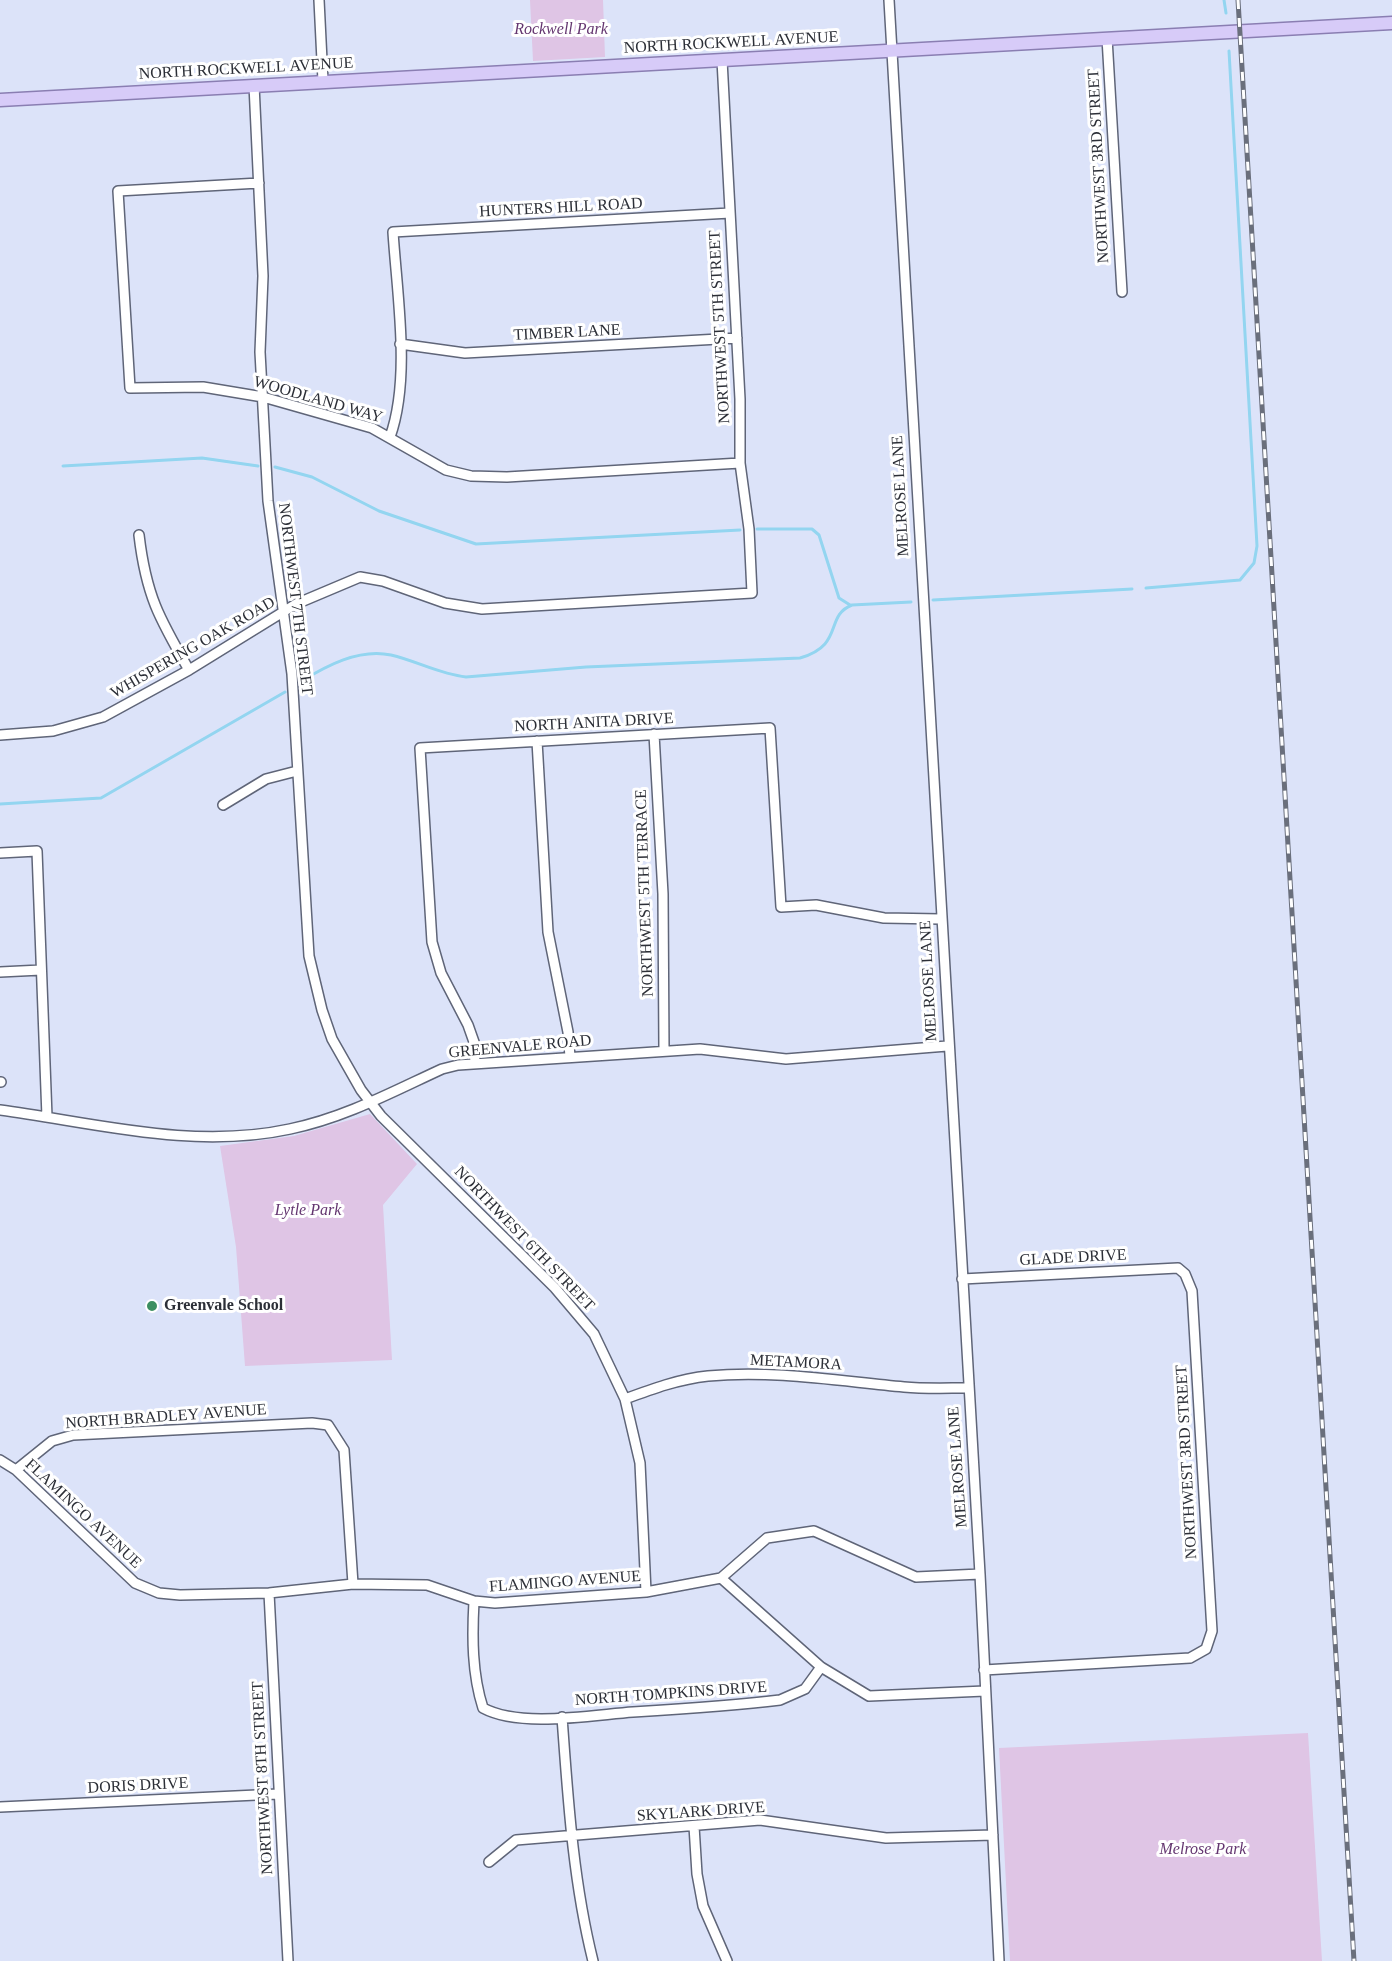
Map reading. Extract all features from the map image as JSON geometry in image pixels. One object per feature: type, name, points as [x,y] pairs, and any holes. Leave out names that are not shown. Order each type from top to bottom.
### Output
[{"type":"main road","name":"NORTH ROCKWELL AVENUE","points":[[0,100],[1392,23]]},
{"type":"street","points":[[319,0],[323,81]]},
{"type":"street","name":"MELROSE LANE","points":[[889,0],[947,1046],[980,1574],[999,1961]]},
{"type":"street","name":"NORTHWEST 3RD STREET","points":[[1107,38],[1122,291]]},
{"type":"street","name":"NORTHWEST 5TH STREET","points":[[722,60],[741,399],[740,464],[748,529],[752,593]]},
{"type":"street","name":"NORTHWEST 7TH STREET","points":[[254,85],[263,276],[260,352],[266,466],[272,547],[292,674],[309,956],[314,982],[332,1038],[346,1065],[371,1103]]},
{"type":"street","name":"WOODLAND WAY","points":[[259,183],[118,191],[130,388],[203,387],[262,397],[346,420],[390,437],[446,470],[486,477],[740,464]]},
{"type":"street","name":"HUNTERS HILL ROAD","points":[[400,344],[393,232],[730,213]]},
{"type":"street","name":"TIMBER LANE","points":[[400,344],[447,352],[486,353],[737,339]]},
{"type":"street","points":[[390,437],[398,416],[400,344]]},
{"type":"street","points":[[139,535],[143,575],[151,600],[189,670]]},
{"type":"street","name":"WHISPERING OAK ROAD","points":[[0,735],[53,731],[86,723],[124,706],[189,670],[296,604],[360,577],[383,581],[444,603],[482,609],[752,593]]},
{"type":"street","name":"NORTH ANITA DRIVE","points":[[475,1063],[471,1034],[441,973],[432,942],[420,748],[770,728],[781,907],[816,905],[884,918],[940,919]]},
{"type":"street","name":"NORTHWEST 5TH TERRACE","points":[[654,734],[663,894],[664,1050]]},
{"type":"street","points":[[537,741],[548,924],[568,1032],[570,1057]]},
{"type":"street","points":[[223,805],[266,779],[297,771]]},
{"type":"street","points":[[0,853],[37,851],[47,1117]]},
{"type":"street","points":[[0,972],[41,970]]},
{"type":"street","name":"GREENVALE ROAD","points":[[0,1110],[183,1137],[290,1130],[371,1103],[442,1069],[475,1063],[700,1049],[786,1059],[947,1046]]},
{"type":"street","name":"NORTHWEST 6TH STREET","points":[[371,1103],[399,1135],[555,1287],[594,1334],[625,1398],[640,1463],[646,1592]]},
{"type":"street","name":"GLADE DRIVE","points":[[962,1279],[1162,1268],[1178,1268],[1185,1274]]},
{"type":"street","name":"NORTHWEST 3RD STREET","points":[[984,1670],[1190,1658],[1206,1649],[1212,1631],[1192,1291],[1185,1274]]},
{"type":"street","name":"METAMORA","points":[[625,1398],[661,1386],[706,1377],[756,1374],[819,1377],[906,1387],[968,1388]]},
{"type":"street","name":"NORTH BRADLEY AVENUE","points":[[16,1470],[51,1441],[73,1435],[312,1423],[328,1425],[344,1450],[353,1584]]},
{"type":"street","name":"FLAMINGO AVENUE","points":[[0,1460],[16,1470],[135,1582],[159,1593],[269,1593],[353,1584],[427,1585],[474,1601],[495,1603],[646,1592],[721,1578]]},
{"type":"street","points":[[980,1574],[916,1577],[814,1531],[767,1538],[721,1578],[820,1667],[869,1696],[985,1691]]},
{"type":"street","name":"NORTHWEST 8TH STREET","points":[[269,1593],[288,1961]]},
{"type":"street","name":"NORTH TOMPKINS DRIVE","points":[[474,1601],[472,1627],[477,1688],[483,1708],[492,1713],[518,1717],[562,1717],[780,1700],[805,1689],[820,1667]]},
{"type":"street","points":[[562,1717],[571,1836],[582,1919],[593,1961]]},
{"type":"street","name":"DORIS DRIVE","points":[[0,1807],[278,1794]]},
{"type":"street","name":"SKYLARK DRIVE","points":[[489,1862],[516,1840],[760,1820],[886,1838],[993,1835]]},
{"type":"street","points":[[694,1826],[697,1874],[703,1906],[727,1961]]},
{"type":"green space","name":"Rockwell Park","points":[[530,0],[603,0],[605,57],[533,61]]},
{"type":"green space","name":"Lytle Park","points":[[370,1114],[417,1164],[383,1205],[392,1360],[245,1366],[236,1247],[220,1146],[294,1136]]},
{"type":"green space","name":"Melrose Park","points":[[1308,1733],[1322,1961],[1010,1961],[999,1748]]},
{"type":"waterway","points":[[1224,0],[1226,13]]},
{"type":"waterway","points":[[1146,588],[1240,580],[1254,563],[1257,546],[1229,51]]},
{"type":"waterway","points":[[63,466],[202,458],[258,466]]},
{"type":"waterway","points":[[275,467],[312,477],[379,511],[476,544],[740,530]]},
{"type":"waterway","points":[[757,529],[812,529],[819,535],[839,598],[850,605]]},
{"type":"waterway","points":[[933,600],[1132,589]]},
{"type":"waterway","points":[[300,682],[343,660],[379,653],[466,677],[586,667],[800,658],[823,646],[838,616],[852,605],[911,602]]},
{"type":"waterway","points":[[0,804],[101,798],[285,692]]},
{"type":"railway","points":[[1238,0],[1354,1961]]},
{"type":"place","name":"Greenvale School","points":[[152,1306]]}]
